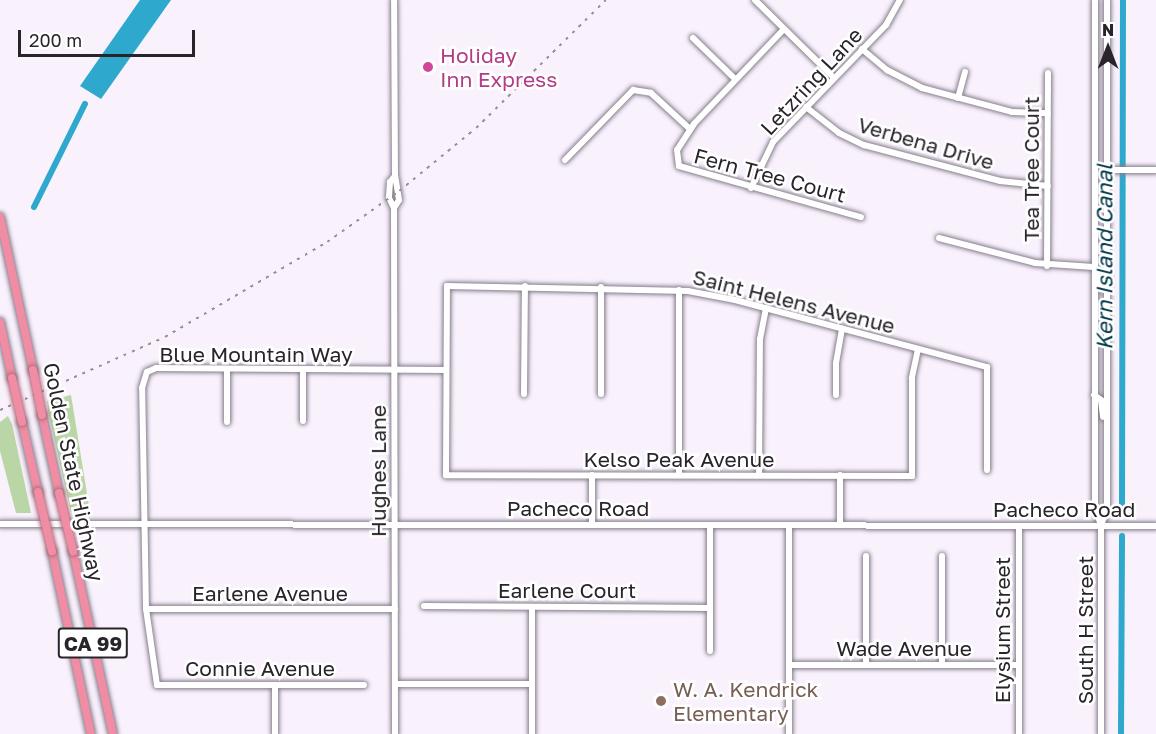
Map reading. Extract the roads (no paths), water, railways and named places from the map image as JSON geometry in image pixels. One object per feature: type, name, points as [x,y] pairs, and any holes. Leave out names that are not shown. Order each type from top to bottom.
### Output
[{"type":"highway","name":"Golden State Highway","points":[[0,217],[113,734]]},
{"type":"highway","name":"Golden State Highway","points":[[0,322],[52,551],[90,734]]},
{"type":"street","name":"Hughes Lane","points":[[394,0],[394,176],[399,182],[399,200],[394,208],[394,734]]},
{"type":"street","points":[[754,0],[834,78]]},
{"type":"street","name":"Letzring Lane","points":[[751,188],[766,152],[806,107],[886,25],[900,0]]},
{"type":"street","name":"South H Street","points":[[1095,0],[1094,395],[1095,507],[1101,526],[1101,734]]},
{"type":"street","name":"South H Street","points":[[1101,526],[1107,508],[1105,170],[1107,0]]},
{"type":"street","points":[[565,160],[627,93],[640,89],[651,93],[690,129],[784,29]]},
{"type":"street","points":[[693,38],[735,79]]},
{"type":"street","points":[[862,49],[909,83],[1012,112],[1047,114]]},
{"type":"street","points":[[958,98],[964,72]]},
{"type":"street","name":"Tea Tree Court","points":[[1047,73],[1047,266]]},
{"type":"street","name":"Verbena Drive","points":[[806,107],[829,127],[864,145],[1000,181],[1047,186]]},
{"type":"street","name":"Fern Tree Court","points":[[690,129],[676,159],[684,170],[861,217]]},
{"type":"street","points":[[1095,170],[1156,170]]},
{"type":"street","points":[[939,238],[1047,266],[1094,267],[1101,277],[1106,322]]},
{"type":"street","name":"Saint Helens Avenue","points":[[446,370],[447,286],[602,286],[680,290],[766,309],[987,368],[987,470]]},
{"type":"street","points":[[524,394],[525,286]]},
{"type":"street","points":[[601,394],[602,286]]},
{"type":"street","points":[[679,475],[680,290]]},
{"type":"street","points":[[759,475],[760,339],[766,309]]},
{"type":"street","points":[[836,395],[836,356],[842,329]]},
{"type":"street","name":"Kelso Peak Avenue","points":[[446,370],[446,475],[912,476],[912,378],[918,349]]},
{"type":"street","name":"Blue Mountain Way","points":[[145,524],[142,387],[147,372],[156,368],[446,370]]},
{"type":"street","points":[[227,369],[227,422]]},
{"type":"street","points":[[303,369],[303,421]]},
{"type":"street","points":[[1094,395],[1101,400],[1106,444]]},
{"type":"street","points":[[592,475],[592,525]]},
{"type":"street","points":[[840,475],[840,525]]},
{"type":"street","name":"Pacheco Road","points":[[0,524],[1156,526]]},
{"type":"street","points":[[145,524],[146,609]]},
{"type":"street","points":[[710,525],[710,651]]},
{"type":"street","points":[[789,525],[789,734]]},
{"type":"street","name":"Elysium Street","points":[[1019,525],[1019,734]]},
{"type":"street","points":[[866,556],[866,665]]},
{"type":"street","points":[[942,556],[942,665]]},
{"type":"street","name":"Earlene Court","points":[[424,606],[710,608]]},
{"type":"street","points":[[532,607],[532,734]]},
{"type":"street","name":"Earlene Avenue","points":[[146,609],[394,609]]},
{"type":"street","name":"Connie Avenue","points":[[146,609],[157,685],[364,685]]},
{"type":"street","name":"Wade Avenue","points":[[789,665],[1019,665]]},
{"type":"street","points":[[394,684],[532,684]]},
{"type":"street","points":[[275,685],[275,734]]},
{"type":"water","points":[[140,0],[171,0],[101,99],[80,86]]},
{"type":"waterway","name":"Kern Island Canal","points":[[1122,514],[1123,0]]},
{"type":"waterway","points":[[34,207],[85,104]]},
{"type":"waterway","name":"Kern Island Canal","points":[[1121,734],[1122,536]]},
{"type":"railway","points":[[0,410],[165,337],[327,242],[399,191],[476,128],[606,0]]},
{"type":"place","name":"Holiday Inn Express","points":[[428,67]]},
{"type":"place","name":"W. A. Kendrick Elementary","points":[[661,701]]}]
